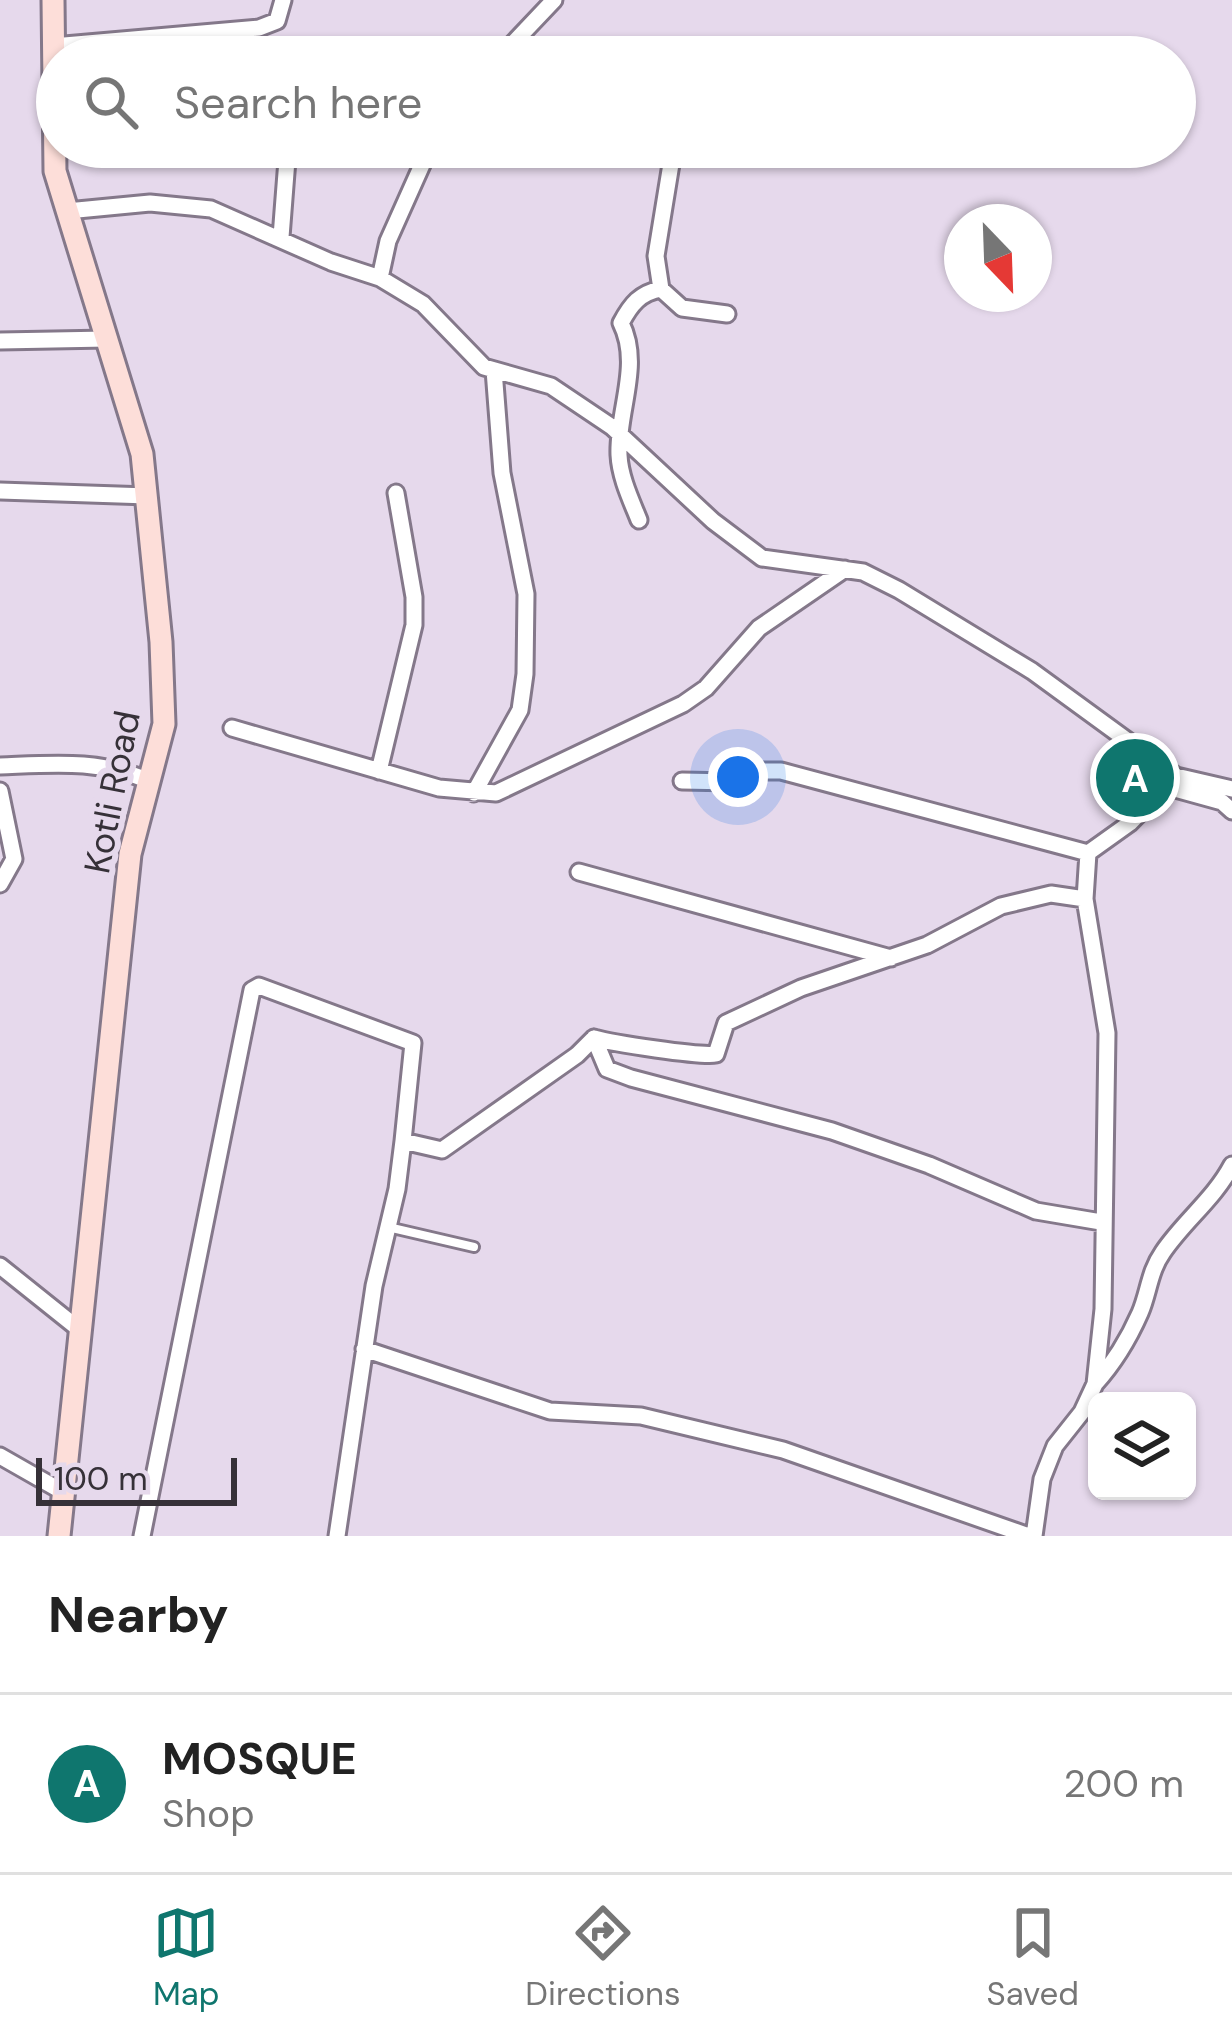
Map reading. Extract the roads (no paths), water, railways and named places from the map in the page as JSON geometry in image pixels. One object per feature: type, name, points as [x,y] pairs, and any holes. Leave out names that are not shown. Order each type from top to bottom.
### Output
[{"type":"main road","name":"Kotli Road","points":[[53,0],[53,36]]},
{"type":"main road","name":"Kotli Road","points":[[55,168],[142,454],[164,724],[130,854],[59,1536]]},
{"type":"street","points":[[161,36],[269,26],[277,21],[283,0]]},
{"type":"street","points":[[521,36],[554,0]]},
{"type":"street","points":[[281,238],[286,168]]},
{"type":"street","points":[[380,278],[388,242],[421,168]]},
{"type":"street","points":[[670,168],[656,256],[661,289],[682,308],[728,314]]},
{"type":"street","points":[[67,211],[130,203],[211,209],[331,262],[380,278],[423,304],[467,352],[494,370],[551,386],[622,436],[762,558],[863,572],[898,590],[1032,671],[1170,781],[1222,802],[1232,811]]},
{"type":"street","points":[[639,520],[619,463],[631,365],[621,323],[633,302],[661,289]]},
{"type":"street","points":[[0,341],[106,339]]},
{"type":"street","points":[[474,793],[520,710],[526,674],[526,594],[502,473],[494,370]]},
{"type":"street","points":[[0,491],[148,496]]},
{"type":"street","points":[[379,771],[414,625],[396,493]]},
{"type":"street","points":[[232,728],[379,771],[474,793],[496,793],[683,704],[706,688],[759,628],[845,569]]},
{"type":"street","points":[[0,766],[85,764],[122,769],[149,781]]},
{"type":"street","points":[[682,781],[733,782],[771,769],[1088,853]]},
{"type":"street","points":[[1170,781],[1232,789]]},
{"type":"street","points":[[1088,853],[1130,823],[1170,781]]},
{"type":"street","points":[[0,791],[14,859],[0,884]]},
{"type":"street","points":[[1088,853],[1085,899],[1107,1033],[1102,1309],[1095,1384]]},
{"type":"street","points":[[579,872],[893,958]]},
{"type":"street","points":[[594,1038],[617,1045],[716,1054],[725,1023],[800,988],[893,958],[1001,906],[1051,893],[1085,899]]},
{"type":"street","points":[[142,1536],[252,990],[259,986],[413,1043],[403,1141],[364,1349],[337,1536]]},
{"type":"street","points":[[594,1038],[607,1069],[832,1131],[929,1165],[1036,1211],[1101,1222]]},
{"type":"street","points":[[403,1141],[442,1150],[577,1055],[594,1038]]},
{"type":"street","points":[[364,1349],[550,1411],[641,1416],[783,1450],[1031,1536],[1042,1479],[1055,1446],[1111,1366],[1142,1310],[1150,1274],[1164,1250],[1216,1194],[1232,1165]]},
{"type":"street","points":[[0,1266],[80,1330]]},
{"type":"street","points":[[0,1456],[63,1492]]},
{"type":"lane","points":[[388,1228],[474,1247]]},
{"type":"place","name":"MOSQUE","points":[[1135,778]]}]
